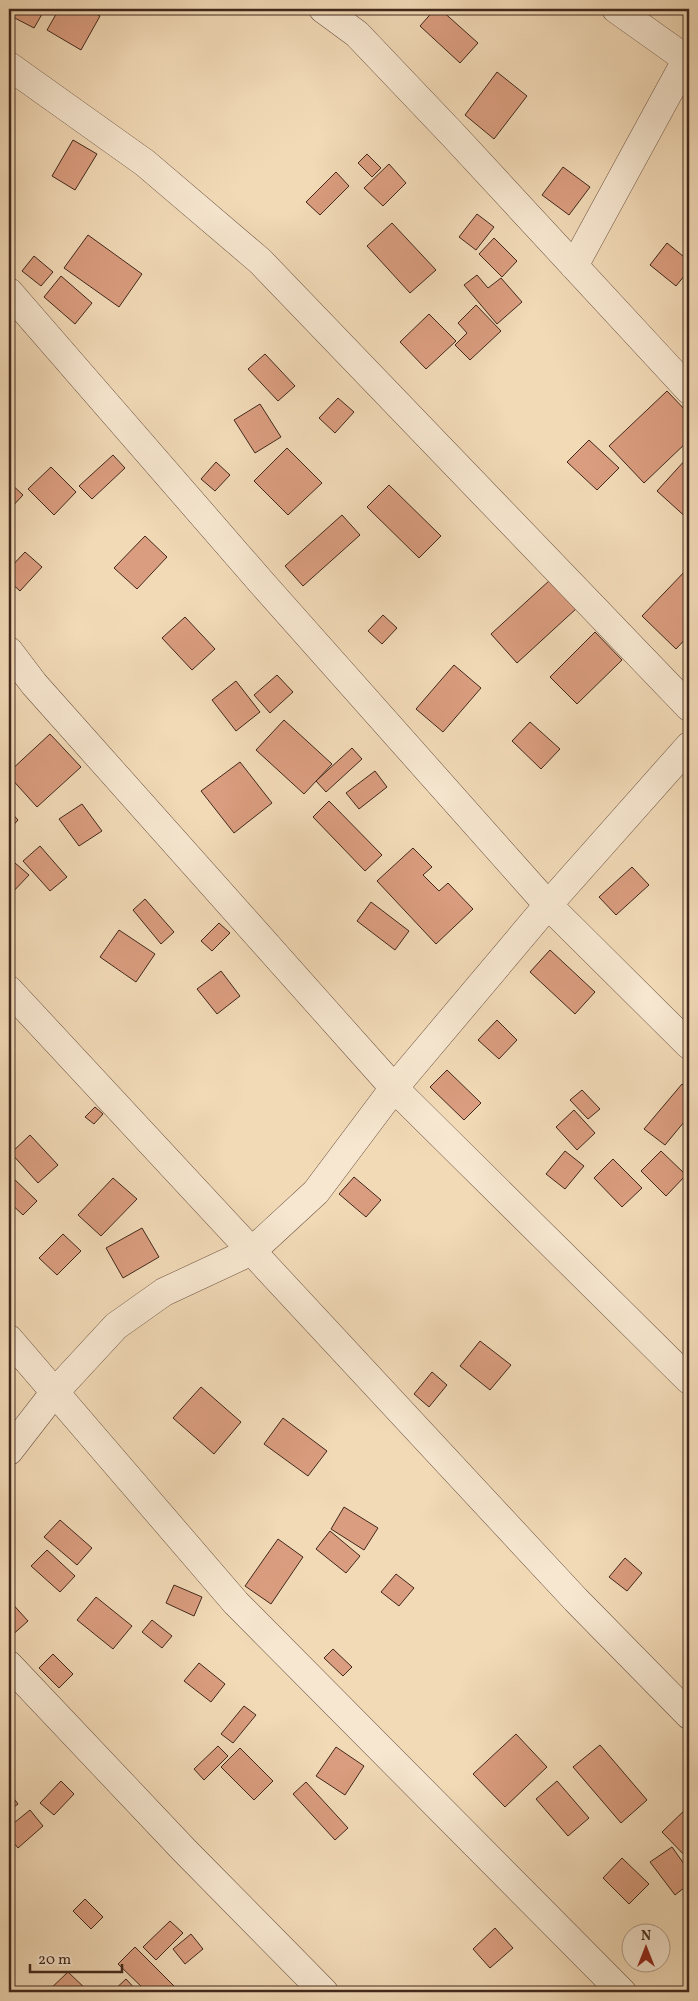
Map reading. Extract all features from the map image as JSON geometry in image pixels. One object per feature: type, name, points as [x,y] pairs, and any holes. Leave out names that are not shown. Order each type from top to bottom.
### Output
[{"type":"street","points":[[322,9],[364,41],[689,390]]},
{"type":"street","points":[[574,266],[689,59],[616,9]]},
{"type":"street","points":[[9,66],[146,163],[260,261],[689,707]]},
{"type":"street","points":[[9,292],[261,582],[548,905],[689,1046]]},
{"type":"street","points":[[9,651],[41,692],[394,1088],[689,1380]]},
{"type":"street","points":[[9,1451],[54,1393],[116,1326],[164,1292],[252,1251],[316,1192],[394,1088],[548,905],[689,746]]},
{"type":"street","points":[[9,990],[576,1600],[689,1715]]},
{"type":"street","points":[[9,1339],[236,1603],[622,1992]]},
{"type":"street","points":[[9,1665],[185,1851],[324,1992]]},
{"type":"building","points":[[9,9],[45,9],[34,28],[9,15]]},
{"type":"building","points":[[59,9],[87,9],[100,16],[81,50],[47,30]]},
{"type":"building","points":[[435,9],[440,9],[478,43],[460,63],[420,26]]},
{"type":"building","points":[[497,72],[527,96],[494,139],[465,115]]},
{"type":"building","points":[[73,140],[97,154],[75,190],[52,176]]},
{"type":"building","points":[[367,154],[381,168],[372,177],[358,163]]},
{"type":"building","points":[[389,164],[406,183],[383,206],[364,188]]},
{"type":"building","points":[[563,167],[590,187],[569,215],[542,195]]},
{"type":"building","points":[[336,172],[349,186],[320,215],[306,202]]},
{"type":"building","points":[[477,214],[494,227],[476,250],[459,237]]},
{"type":"building","points":[[392,223],[436,270],[410,293],[367,246]]},
{"type":"building","points":[[88,235],[142,274],[119,307],[64,268]]},
{"type":"building","points":[[494,238],[517,261],[502,277],[479,254]]},
{"type":"building","points":[[667,243],[689,261],[689,270],[676,286],[650,265]]},
{"type":"building","points":[[34,256],[53,272],[41,286],[22,271]]},
{"type":"building","points":[[477,275],[488,288],[501,278],[522,302],[497,324],[464,285]]},
{"type":"building","points":[[61,276],[92,303],[75,324],[44,297]]},
{"type":"building","points":[[476,305],[501,331],[470,360],[455,345],[467,333],[458,323]]},
{"type":"building","points":[[429,314],[456,341],[426,369],[400,342]]},
{"type":"building","points":[[265,354],[295,386],[278,401],[248,369]]},
{"type":"building","points":[[667,391],[689,414],[689,440],[644,483],[609,446]]},
{"type":"building","points":[[338,398],[354,412],[335,433],[319,418]]},
{"type":"building","points":[[260,404],[281,437],[255,453],[234,420]]},
{"type":"building","points":[[589,440],[619,468],[597,490],[567,462]]},
{"type":"building","points":[[287,448],[322,483],[288,515],[254,481]]},
{"type":"building","points":[[113,455],[125,468],[92,499],[79,486]]},
{"type":"building","points":[[687,458],[689,460],[689,520],[657,491]]},
{"type":"building","points":[[216,462],[230,475],[215,491],[201,479]]},
{"type":"building","points":[[51,467],[76,492],[54,515],[28,489]]},
{"type":"building","points":[[9,482],[23,495],[9,510]]},
{"type":"building","points":[[389,485],[441,536],[419,558],[367,507]]},
{"type":"building","points":[[342,515],[360,535],[303,586],[285,566]]},
{"type":"building","points":[[145,536],[167,557],[137,589],[114,568]]},
{"type":"building","points":[[25,552],[42,567],[20,591],[9,581],[9,569]]},
{"type":"building","points":[[689,567],[689,635],[676,649],[642,616]]},
{"type":"building","points":[[550,580],[577,608],[517,663],[491,634]]},
{"type":"building","points":[[383,615],[397,628],[382,644],[368,631]]},
{"type":"building","points":[[185,617],[215,649],[192,670],[162,638]]},
{"type":"building","points":[[595,632],[622,660],[577,704],[550,677]]},
{"type":"building","points":[[454,665],[481,688],[443,732],[416,709]]},
{"type":"building","points":[[277,675],[293,692],[270,713],[254,695]]},
{"type":"building","points":[[236,681],[260,712],[236,731],[212,700]]},
{"type":"building","points":[[284,720],[332,764],[304,794],[256,750]]},
{"type":"building","points":[[530,722],[560,749],[541,769],[512,741]]},
{"type":"building","points":[[50,734],[81,767],[37,807],[9,776],[9,772]]},
{"type":"building","points":[[352,748],[362,759],[326,792],[316,781]]},
{"type":"building","points":[[240,762],[272,803],[234,833],[201,791]]},
{"type":"building","points":[[375,771],[387,787],[359,809],[346,793]]},
{"type":"building","points":[[329,801],[382,855],[365,871],[313,817]]},
{"type":"building","points":[[82,804],[102,831],[79,846],[59,819]]},
{"type":"building","points":[[9,810],[18,820],[9,830]]},
{"type":"building","points":[[40,846],[67,877],[50,891],[23,861]]},
{"type":"building","points":[[413,848],[432,867],[423,875],[439,891],[448,883],[473,909],[436,944],[377,881]]},
{"type":"building","points":[[15,863],[29,875],[9,896],[9,870]]},
{"type":"building","points":[[632,867],[649,885],[616,915],[599,897]]},
{"type":"building","points":[[145,899],[174,932],[161,944],[133,910]]},
{"type":"building","points":[[371,902],[409,931],[395,950],[357,921]]},
{"type":"building","points":[[219,923],[230,933],[212,951],[201,941]]},
{"type":"building","points":[[119,930],[155,954],[136,982],[100,957]]},
{"type":"building","points":[[550,950],[595,992],[575,1014],[530,972]]},
{"type":"building","points":[[221,971],[240,996],[217,1014],[197,989]]},
{"type":"building","points":[[497,1020],[517,1040],[499,1059],[478,1040]]},
{"type":"building","points":[[447,1070],[481,1103],[464,1120],[430,1087]]},
{"type":"building","points":[[682,1084],[689,1090],[689,1116],[665,1145],[644,1129]]},
{"type":"building","points":[[582,1090],[600,1109],[588,1119],[570,1100]]},
{"type":"building","points":[[95,1107],[103,1114],[94,1124],[85,1117]]},
{"type":"building","points":[[574,1110],[595,1133],[577,1150],[556,1127]]},
{"type":"building","points":[[30,1135],[58,1165],[38,1183],[11,1153]]},
{"type":"building","points":[[565,1151],[584,1166],[565,1189],[546,1174]]},
{"type":"building","points":[[661,1151],[686,1175],[666,1196],[641,1171]]},
{"type":"building","points":[[613,1159],[642,1188],[622,1207],[594,1178]]},
{"type":"building","points":[[11,1176],[37,1201],[23,1215],[9,1202],[9,1178]]},
{"type":"building","points":[[354,1177],[381,1200],[366,1217],[339,1194]]},
{"type":"building","points":[[113,1178],[137,1199],[101,1236],[78,1215]]},
{"type":"building","points":[[142,1228],[159,1257],[123,1278],[106,1248]]},
{"type":"building","points":[[63,1234],[81,1251],[57,1275],[39,1258]]},
{"type":"building","points":[[480,1341],[511,1365],[490,1390],[460,1366]]},
{"type":"building","points":[[432,1372],[447,1385],[429,1407],[414,1394]]},
{"type":"building","points":[[201,1387],[241,1422],[214,1454],[173,1418]]},
{"type":"building","points":[[283,1418],[327,1451],[308,1476],[264,1444]]},
{"type":"building","points":[[344,1507],[378,1528],[364,1550],[331,1529]]},
{"type":"building","points":[[60,1520],[92,1548],[77,1565],[44,1537]]},
{"type":"building","points":[[330,1531],[360,1556],[346,1573],[316,1549]]},
{"type":"building","points":[[278,1539],[303,1557],[271,1604],[245,1586]]},
{"type":"building","points":[[47,1550],[75,1576],[60,1592],[31,1566]]},
{"type":"building","points":[[625,1558],[642,1573],[627,1591],[609,1577]]},
{"type":"building","points":[[396,1574],[414,1588],[399,1606],[381,1592]]},
{"type":"building","points":[[174,1585],[202,1597],[194,1616],[166,1603]]},
{"type":"building","points":[[96,1597],[132,1626],[113,1649],[77,1620]]},
{"type":"building","points":[[9,1600],[28,1621],[10,1637],[9,1635]]},
{"type":"building","points":[[152,1620],[172,1636],[162,1648],[142,1632]]},
{"type":"building","points":[[333,1649],[352,1667],[343,1676],[324,1658]]},
{"type":"building","points":[[53,1654],[73,1674],[59,1688],[39,1668]]},
{"type":"building","points":[[199,1663],[225,1684],[211,1702],[184,1681]]},
{"type":"building","points":[[244,1706],[256,1715],[233,1743],[221,1734]]},
{"type":"building","points":[[516,1734],[547,1767],[505,1807],[473,1774]]},
{"type":"building","points":[[600,1745],[647,1800],[621,1823],[573,1767]]},
{"type":"building","points":[[218,1746],[228,1756],[204,1780],[194,1769]]},
{"type":"building","points":[[336,1747],[364,1766],[345,1795],[316,1776]]},
{"type":"building","points":[[240,1748],[273,1781],[254,1800],[221,1767]]},
{"type":"building","points":[[61,1781],[74,1794],[54,1815],[40,1803]]},
{"type":"building","points":[[557,1781],[589,1818],[568,1836],[536,1799]]},
{"type":"building","points":[[306,1782],[348,1828],[335,1840],[293,1794]]},
{"type":"building","points":[[9,1792],[18,1804],[9,1811]]},
{"type":"building","points":[[689,1806],[689,1860],[662,1832]]},
{"type":"building","points":[[30,1810],[43,1826],[18,1848],[9,1837],[9,1827]]},
{"type":"building","points":[[672,1847],[689,1871],[689,1884],[675,1895],[650,1862]]},
{"type":"building","points":[[622,1858],[649,1884],[629,1904],[603,1878]]},
{"type":"building","points":[[85,1899],[103,1917],[91,1929],[73,1911]]},
{"type":"building","points":[[170,1921],[183,1933],[156,1960],[143,1947]]},
{"type":"building","points":[[495,1928],[513,1948],[490,1968],[473,1949]]},
{"type":"building","points":[[191,1934],[203,1949],[185,1964],[173,1949]]},
{"type":"building","points":[[135,1947],[180,1992],[147,1992],[118,1964]]},
{"type":"building","points":[[68,1972],[88,1991],[47,1992]]},
{"type":"building","points":[[126,1979],[138,1992],[112,1992]]}]
